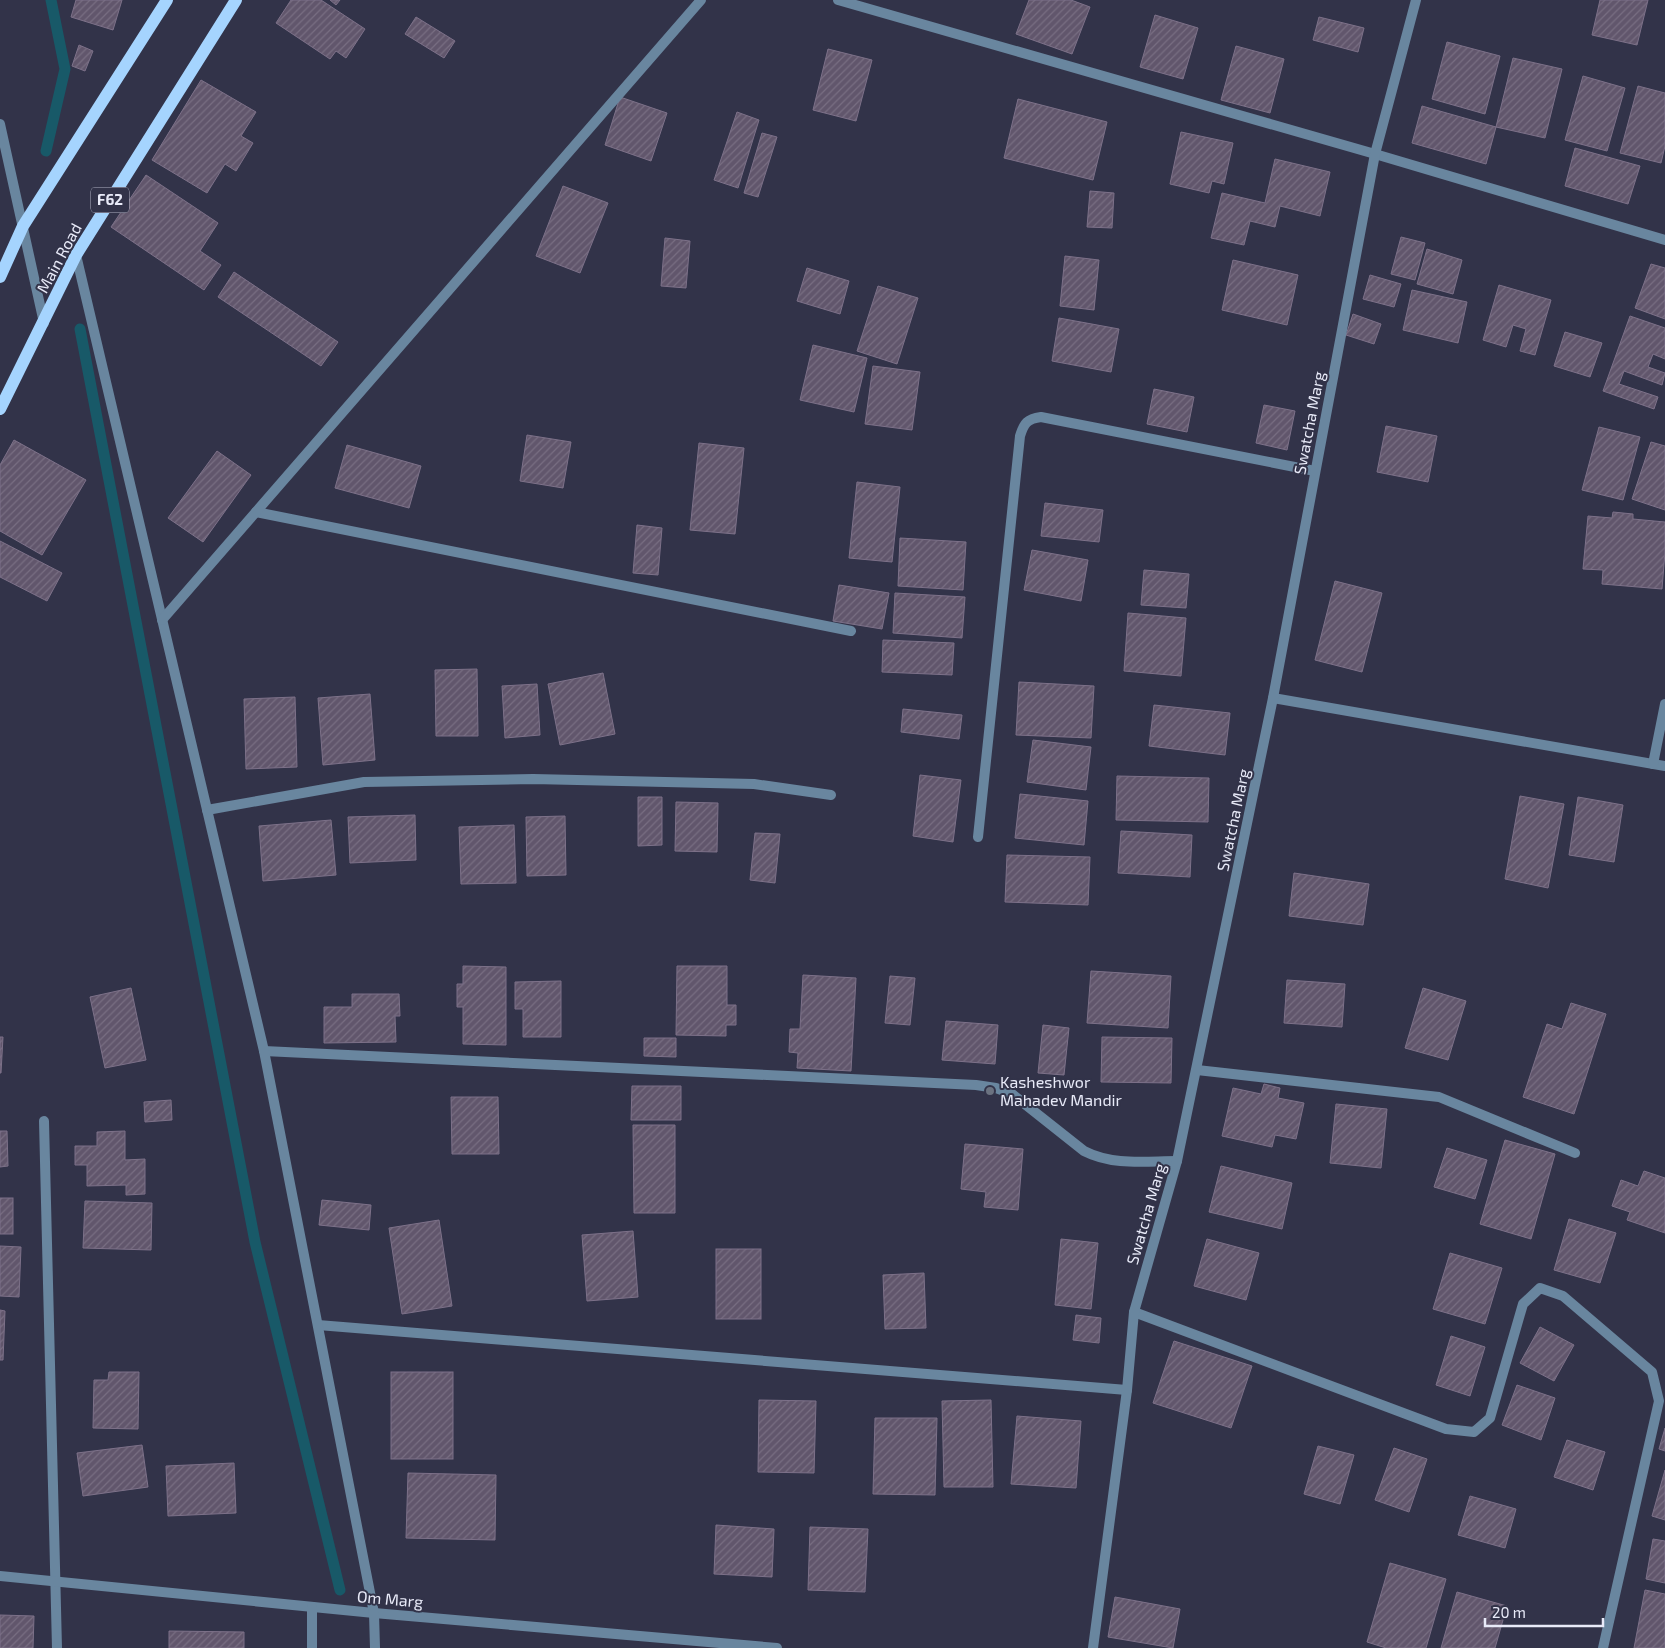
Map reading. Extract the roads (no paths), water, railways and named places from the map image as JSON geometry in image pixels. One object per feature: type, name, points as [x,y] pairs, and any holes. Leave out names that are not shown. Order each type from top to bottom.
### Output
[{"type":"main road","points":[[0,277],[22,226],[167,0]]},
{"type":"main road","name":"Main Road","points":[[0,409],[76,255],[236,0]]},
{"type":"street","points":[[162,620],[701,0]]},
{"type":"street","points":[[838,0],[1375,154],[1665,240]]},
{"type":"street","name":"Swatcha Marg","points":[[1094,1648],[1127,1390],[1134,1312],[1177,1161],[1197,1070],[1273,698],[1375,154],[1416,0]]},
{"type":"street","points":[[0,124],[44,323]]},
{"type":"street","points":[[76,255],[264,1051],[374,1612],[375,1648]]},
{"type":"street","points":[[978,837],[1020,436],[1024,424],[1030,419],[1040,417],[1315,471]]},
{"type":"street","points":[[256,512],[851,630]]},
{"type":"street","points":[[1273,698],[1665,766]]},
{"type":"street","points":[[1653,764],[1665,704]]},
{"type":"street","points":[[207,810],[364,782],[533,779],[754,784],[831,795]]},
{"type":"street","points":[[264,1051],[976,1085],[996,1088],[1012,1094],[1084,1151],[1097,1158],[1112,1161],[1177,1161]]},
{"type":"street","points":[[1197,1070],[1439,1098],[1575,1153]]},
{"type":"street","points":[[44,1121],[57,1648]]},
{"type":"street","points":[[1134,1312],[1446,1429],[1474,1432],[1490,1418],[1523,1304],[1540,1288],[1563,1296],[1652,1372],[1659,1401],[1603,1648]]},
{"type":"street","points":[[318,1325],[1127,1390]]},
{"type":"street","name":"Om Marg","points":[[0,1576],[312,1607],[777,1648]]},
{"type":"street","points":[[312,1607],[312,1648]]},
{"type":"waterway","points":[[46,151],[65,69],[51,0]]},
{"type":"waterway","points":[[80,329],[255,1242],[340,1590]]},
{"type":"place","name":"Kasheshwor Mahadev Mandir","points":[[990,1091]]}]
